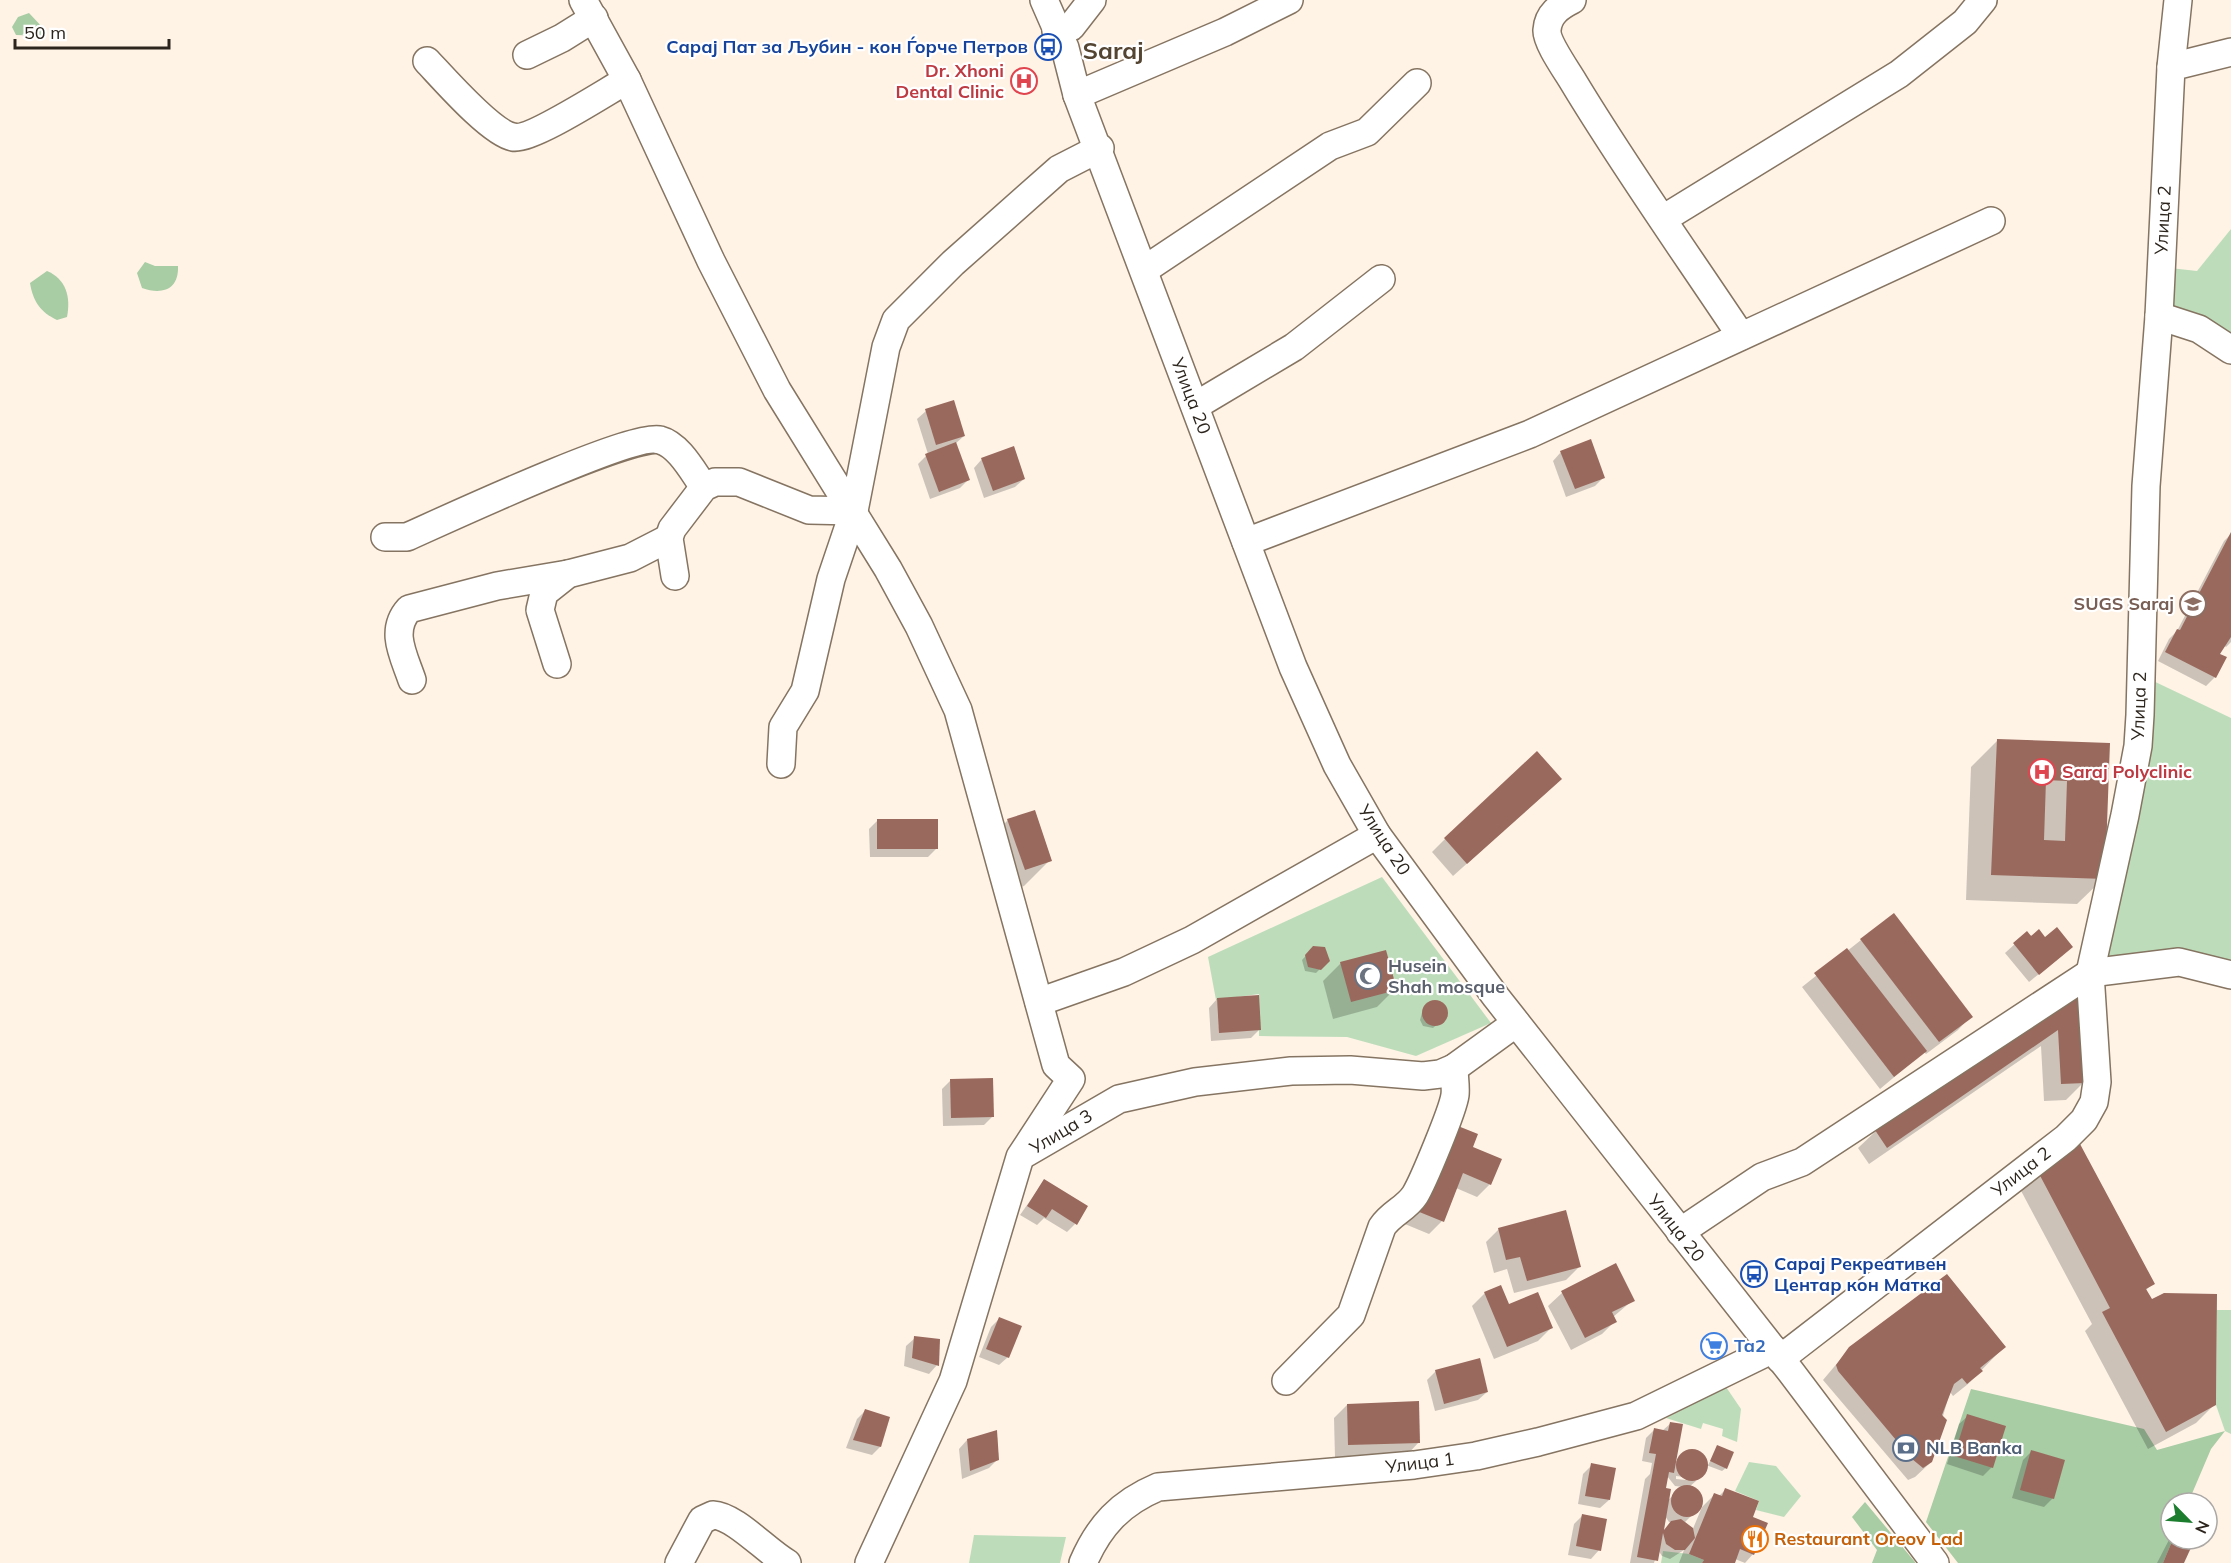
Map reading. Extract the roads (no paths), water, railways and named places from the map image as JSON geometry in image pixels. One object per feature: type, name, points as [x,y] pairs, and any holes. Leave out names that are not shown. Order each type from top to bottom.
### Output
[{"type":"street","name":"Улица 20","points":[[1044,0],[1065,48],[1077,95],[1100,148],[1293,667],[1337,765],[1377,835],[1516,1023],[1777,1354],[1935,1563]]},
{"type":"street","points":[[1056,31],[1071,27],[1092,0]]},
{"type":"street","points":[[1077,95],[1225,32],[1289,0]]},
{"type":"street","points":[[1572,0],[1555,10],[1547,32],[1598,123],[1741,336]]},
{"type":"street","points":[[1663,219],[1899,74],[1965,22],[1983,0]]},
{"type":"street","name":"Улица 2","points":[[1777,1354],[2066,1137],[2084,1120],[2094,1101],[2097,1083],[2090,973],[2138,746],[2146,486],[2160,315],[2171,67],[2178,0]]},
{"type":"street","points":[[527,55],[562,38],[589,9],[627,80],[711,261],[777,390],[854,511],[919,627],[958,710],[1056,1065],[1071,1079],[1091,1092],[1119,1098]]},
{"type":"street","points":[[2171,67],[2231,52]]},
{"type":"street","points":[[426,61],[494,128],[514,138],[532,134],[627,80]]},
{"type":"street","points":[[1144,270],[1330,147],[1367,132],[1418,83]]},
{"type":"street","points":[[781,764],[783,727],[805,691],[831,579],[854,511],[886,347],[896,320],[953,263],[1059,169],[1100,148]]},
{"type":"street","points":[[1246,542],[1530,434],[1991,221]]},
{"type":"street","points":[[1195,406],[1294,347],[1381,279]]},
{"type":"street","points":[[2160,315],[2199,329],[2231,350]]},
{"type":"street","points":[[385,537],[407,537],[563,469],[624,446],[651,439],[661,440],[671,447],[704,487]]},
{"type":"street","points":[[675,576],[669,538],[677,520],[704,487],[715,482],[739,482],[801,508],[831,512],[854,511]]},
{"type":"street","points":[[412,680],[398,638],[402,618],[409,609],[497,586],[568,574],[621,561],[669,538]]},
{"type":"street","points":[[557,664],[546,633],[540,602],[544,593],[568,574]]},
{"type":"street","points":[[1039,1002],[1124,972],[1192,940],[1377,835]]},
{"type":"street","points":[[1680,1232],[1762,1177],[1802,1162],[2090,973],[2179,962],[2231,975]]},
{"type":"street","name":"Улица 3","points":[[869,1563],[953,1381],[1020,1157],[1119,1098],[1195,1082],[1291,1071],[1350,1070],[1423,1076],[1440,1074],[1454,1068],[1516,1023]]},
{"type":"street","points":[[1286,1381],[1351,1315],[1362,1291],[1382,1227],[1389,1216],[1401,1211],[1415,1194],[1442,1131],[1455,1096],[1454,1068]]},
{"type":"street","points":[[1020,1157],[1071,1079]]},
{"type":"street","name":"Улица 1","points":[[1083,1563],[1099,1530],[1110,1518],[1134,1499],[1158,1487],[1414,1465],[1518,1447],[1636,1416],[1777,1354]]},
{"type":"street","points":[[679,1563],[702,1520],[713,1515],[728,1519],[787,1563]]},
{"type":"place","name":"Сарај Пат за Љубин - кон Ѓорче Петров","points":[[1048,47]]},
{"type":"place","name":"Dr. Xhoni Dental Clinic","points":[[1024,81]]},
{"type":"place","name":"SUGS Saraj","points":[[2193,604]]},
{"type":"place","name":"Saraj Polyclinic","points":[[2042,772]]},
{"type":"place","name":"Husein Shah mosque","points":[[1368,976]]},
{"type":"place","name":"Сарај Рекреативен Центар кон Матка","points":[[1754,1274]]},
{"type":"place","name":"Ta2","points":[[1714,1346]]},
{"type":"place","name":"NLB Banka","points":[[1906,1448]]},
{"type":"place","name":"Restaurant Oreov Lad","points":[[1755,1539]]},
{"type":"district","name":"Saraj","points":[[1113,51]]}]
